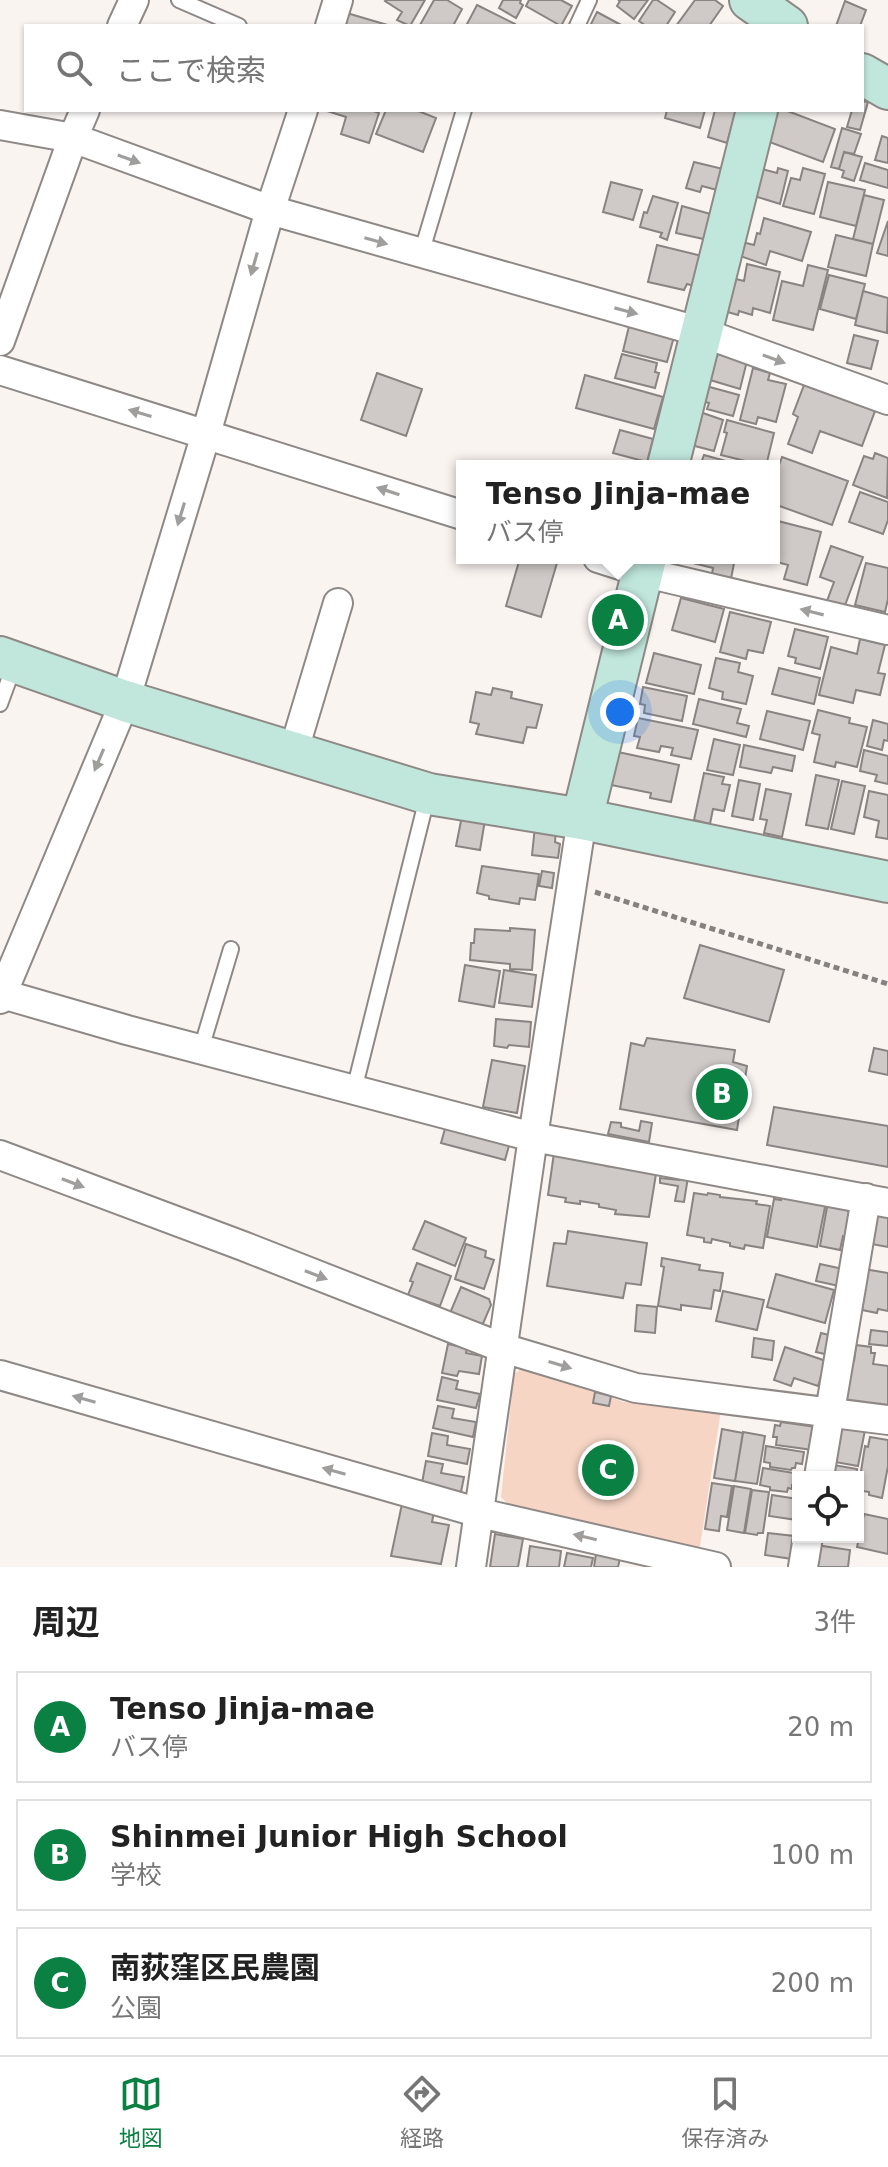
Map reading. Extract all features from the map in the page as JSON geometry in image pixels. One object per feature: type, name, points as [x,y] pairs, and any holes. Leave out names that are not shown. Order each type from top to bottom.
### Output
[{"type":"street","points":[[123,24],[134,0]]},
{"type":"street","points":[[331,24],[338,0]]},
{"type":"street","points":[[864,75],[888,89]]},
{"type":"street","points":[[0,341],[84,112]]},
{"type":"street","points":[[302,112],[270,210],[125,701],[1,997],[533,1137],[877,1200],[820,1471]]},
{"type":"street","points":[[669,460],[756,112]]},
{"type":"street","points":[[0,125],[73,138],[270,210],[701,332],[888,400]]},
{"type":"street","points":[[0,370],[456,513]]},
{"type":"street","points":[[471,1567],[582,819],[644,565],[888,630]]},
{"type":"street","points":[[293,753],[338,603]]},
{"type":"street","points":[[7,660],[125,701],[429,794],[582,819],[888,882]]},
{"type":"street","points":[[0,1155],[503,1348],[636,1388],[888,1420]]},
{"type":"street","points":[[0,1375],[634,1558],[716,1567]]},
{"type":"street","points":[[803,1567],[807,1543]]},
{"type":"lane","points":[[179,0],[234,24]]},
{"type":"lane","points":[[578,24],[589,0]]},
{"type":"lane","points":[[421,254],[463,112]]},
{"type":"lane","points":[[0,704],[7,660]]},
{"type":"lane","points":[[354,1090],[429,794]]},
{"type":"lane","points":[[201,1049],[231,949]]},
{"type":"path","points":[[572,885],[888,984]]},
{"type":"shaded area","points":[[524,1367],[624,1402],[721,1410],[699,1553],[511,1508],[501,1497],[514,1374]]},
{"type":"building","points":[[425,0],[411,24],[397,20],[402,12],[385,1]]},
{"type":"building","points":[[434,0],[447,0],[462,9],[454,24],[421,24]]},
{"type":"building","points":[[503,0],[521,0],[523,5],[516,18],[499,8]]},
{"type":"building","points":[[529,0],[561,0],[572,6],[562,24],[558,24],[526,6]]},
{"type":"building","points":[[618,0],[648,0],[634,19],[617,6]]},
{"type":"building","points":[[653,0],[675,12],[667,24],[643,24],[639,21]]},
{"type":"building","points":[[695,0],[715,0],[723,6],[710,24],[677,24]]},
{"type":"building","points":[[845,1],[866,10],[861,24],[837,24]]},
{"type":"building","points":[[477,5],[515,24],[467,24]]},
{"type":"building","points":[[340,11],[384,24],[336,24]]},
{"type":"building","points":[[597,12],[619,24],[591,24]]},
{"type":"building","points":[[864,101],[868,102],[860,130],[847,127],[851,112],[864,112]]},
{"type":"building","points":[[330,112],[379,113],[369,143],[341,134],[346,117]]},
{"type":"building","points":[[385,112],[421,112],[436,118],[423,152],[376,134]]},
{"type":"building","points":[[666,112],[704,112],[700,128],[665,118]]},
{"type":"building","points":[[714,112],[735,112],[727,143],[708,137]]},
{"type":"building","points":[[774,112],[790,112],[835,129],[823,162],[764,140]]},
{"type":"building","points":[[842,128],[861,134],[854,154],[844,152],[839,169],[831,167]]},
{"type":"building","points":[[882,136],[888,138],[888,163],[875,160]]},
{"type":"building","points":[[844,152],[862,157],[854,181],[842,177],[844,171],[839,169]]},
{"type":"building","points":[[694,162],[723,169],[717,190],[702,186],[700,192],[686,188]]},
{"type":"building","points":[[865,163],[888,170],[888,188],[860,180]]},
{"type":"building","points":[[758,168],[777,173],[778,168],[788,171],[780,204],[751,195]]},
{"type":"building","points":[[803,168],[825,174],[814,214],[783,206],[791,178],[800,180]]},
{"type":"building","points":[[611,182],[642,190],[633,220],[603,212]]},
{"type":"building","points":[[828,182],[865,190],[856,226],[820,217]]},
{"type":"building","points":[[864,195],[884,200],[873,244],[853,239]]},
{"type":"building","points":[[653,196],[678,203],[667,240],[660,237],[662,233],[640,227]]},
{"type":"building","points":[[682,206],[714,215],[708,240],[676,233]]},
{"type":"building","points":[[764,218],[811,232],[802,261],[770,251],[766,265],[737,255],[742,242],[754,245]]},
{"type":"building","points":[[888,221],[888,256],[877,253]]},
{"type":"building","points":[[836,235],[873,244],[866,276],[828,267]]},
{"type":"building","points":[[657,245],[702,256],[694,286],[687,284],[684,290],[648,282]]},
{"type":"building","points":[[747,264],[780,272],[770,313],[753,308],[752,315],[724,311],[732,278],[744,281]]},
{"type":"building","points":[[808,265],[828,270],[813,330],[773,320],[782,281],[803,286]]},
{"type":"building","points":[[829,275],[865,284],[856,319],[820,309]]},
{"type":"building","points":[[863,291],[888,298],[887,333],[855,325]]},
{"type":"building","points":[[630,322],[675,333],[667,362],[623,351]]},
{"type":"building","points":[[854,335],[878,341],[871,369],[847,363]]},
{"type":"building","points":[[622,354],[657,363],[655,372],[659,373],[655,388],[615,378]]},
{"type":"building","points":[[717,354],[747,361],[740,389],[710,380]]},
{"type":"building","points":[[753,368],[770,373],[768,380],[786,384],[776,422],[758,417],[756,424],[740,420]]},
{"type":"building","points":[[377,373],[422,389],[406,436],[361,420]]},
{"type":"building","points":[[585,375],[663,397],[654,429],[576,408]]},
{"type":"building","points":[[804,385],[875,411],[862,446],[820,431],[812,453],[788,444],[798,417],[793,414]]},
{"type":"building","points":[[706,386],[739,395],[733,416],[707,409],[709,403],[702,401]]},
{"type":"building","points":[[700,412],[723,420],[714,451],[691,445]]},
{"type":"building","points":[[727,420],[774,433],[767,460],[741,460],[721,455],[727,433],[724,432]]},
{"type":"building","points":[[620,430],[653,439],[648,460],[613,453]]},
{"type":"building","points":[[875,453],[888,458],[887,498],[853,485],[864,456],[873,459]]},
{"type":"building","points":[[704,455],[722,460],[702,460]]},
{"type":"building","points":[[782,457],[848,481],[832,525],[780,506]]},
{"type":"building","points":[[860,492],[888,502],[888,520],[883,534],[849,522]]},
{"type":"building","points":[[780,522],[821,532],[807,585],[784,579],[788,565],[780,563]]},
{"type":"building","points":[[831,546],[863,557],[844,608],[827,601],[834,582],[820,577]]},
{"type":"building","points":[[866,563],[888,568],[885,612],[855,605]]},
{"type":"building","points":[[518,564],[557,564],[541,617],[506,606]]},
{"type":"building","points":[[697,564],[734,564],[731,579],[712,574],[713,568]]},
{"type":"building","points":[[681,598],[724,609],[715,642],[672,630]]},
{"type":"building","points":[[730,612],[771,622],[763,653],[748,650],[746,659],[720,652]]},
{"type":"building","points":[[795,629],[828,637],[820,669],[795,663],[796,658],[788,656]]},
{"type":"building","points":[[860,639],[885,645],[878,673],[885,674],[880,695],[856,690],[853,703],[819,695],[831,647],[857,654]]},
{"type":"building","points":[[654,653],[701,665],[694,694],[646,683]]},
{"type":"building","points":[[716,658],[740,663],[738,672],[753,676],[746,704],[722,699],[723,692],[709,688]]},
{"type":"building","points":[[779,668],[820,678],[814,704],[772,694]]},
{"type":"building","points":[[643,687],[687,696],[682,721],[644,713],[645,705],[640,704]]},
{"type":"building","points":[[493,688],[512,692],[511,698],[542,705],[536,728],[527,727],[523,743],[476,734],[479,724],[470,722],[476,692],[491,695]]},
{"type":"building","points":[[699,699],[741,709],[737,723],[749,726],[746,737],[693,724]]},
{"type":"building","points":[[818,710],[850,718],[849,723],[867,727],[857,767],[836,762],[835,767],[814,762],[820,735],[812,733]]},
{"type":"building","points":[[767,711],[810,721],[803,750],[760,739]]},
{"type":"building","points":[[638,718],[698,730],[691,759],[671,755],[673,748],[661,746],[659,752],[637,748],[640,737],[634,736]]},
{"type":"building","points":[[873,720],[888,724],[888,741],[884,740],[882,750],[867,746]]},
{"type":"building","points":[[714,739],[740,745],[733,775],[707,770]]},
{"type":"building","points":[[744,745],[795,756],[792,771],[773,767],[771,773],[740,767]]},
{"type":"building","points":[[864,750],[888,756],[888,784],[875,781],[877,775],[860,771]]},
{"type":"building","points":[[618,752],[679,765],[671,802],[650,798],[651,793],[611,785]]},
{"type":"building","points":[[704,773],[724,777],[722,784],[730,785],[724,811],[713,809],[710,824],[694,820]]},
{"type":"building","points":[[816,775],[839,780],[828,829],[806,825]]},
{"type":"building","points":[[739,780],[760,784],[753,820],[732,816]]},
{"type":"building","points":[[842,781],[865,786],[854,834],[831,829]]},
{"type":"building","points":[[766,789],[791,794],[782,837],[764,833],[767,820],[760,819]]},
{"type":"building","points":[[869,791],[888,795],[888,839],[876,837],[879,821],[864,817]]},
{"type":"building","points":[[462,816],[485,820],[480,850],[456,846]]},
{"type":"building","points":[[535,826],[556,828],[555,842],[560,844],[558,858],[532,855]]},
{"type":"building","points":[[482,866],[539,874],[535,900],[520,898],[519,904],[489,899],[489,896],[477,893]]},
{"type":"building","points":[[542,871],[554,873],[552,888],[539,886]]},
{"type":"building","points":[[510,928],[535,930],[532,970],[510,969],[510,964],[470,960],[475,929],[510,931]]},
{"type":"building","points":[[700,945],[784,970],[769,1022],[684,998]]},
{"type":"building","points":[[465,965],[500,971],[494,1007],[459,1001]]},
{"type":"building","points":[[504,970],[536,975],[532,1007],[499,1003]]},
{"type":"building","points":[[496,1019],[531,1022],[529,1047],[494,1046]]},
{"type":"building","points":[[647,1038],[735,1050],[733,1062],[747,1066],[737,1130],[620,1109],[631,1043],[644,1046]]},
{"type":"building","points":[[874,1048],[888,1051],[888,1075],[869,1071]]},
{"type":"building","points":[[492,1060],[525,1066],[517,1113],[483,1107]]},
{"type":"building","points":[[774,1107],[888,1126],[888,1167],[767,1145]]},
{"type":"building","points":[[641,1121],[652,1123],[649,1142],[608,1134],[611,1122],[639,1131]]},
{"type":"building","points":[[446,1125],[510,1142],[505,1160],[441,1143]]},
{"type":"building","points":[[554,1153],[607,1161],[606,1166],[643,1169],[642,1172],[656,1174],[649,1217],[615,1214],[616,1210],[599,1207],[599,1204],[565,1202],[566,1198],[548,1195]]},
{"type":"building","points":[[680,1170],[689,1171],[684,1202],[675,1201],[678,1186],[660,1183],[660,1178],[679,1180]]},
{"type":"building","points":[[783,1189],[826,1202],[817,1247],[767,1237],[774,1199],[781,1200]]},
{"type":"building","points":[[694,1193],[757,1201],[756,1204],[770,1206],[763,1248],[745,1245],[744,1249],[712,1239],[711,1243],[704,1242],[704,1238],[687,1235]]},
{"type":"building","points":[[828,1202],[849,1206],[848,1211],[854,1213],[849,1238],[843,1236],[840,1250],[820,1246]]},
{"type":"building","points":[[872,1207],[888,1207],[888,1247],[866,1243]]},
{"type":"building","points":[[425,1221],[466,1238],[455,1266],[413,1249]]},
{"type":"building","points":[[568,1231],[647,1243],[641,1285],[626,1283],[623,1298],[547,1286],[554,1243],[566,1244]]},
{"type":"building","points":[[466,1244],[486,1251],[485,1257],[494,1260],[484,1289],[455,1279]]},
{"type":"building","points":[[662,1258],[700,1265],[699,1270],[723,1273],[720,1291],[714,1290],[711,1309],[681,1305],[681,1310],[658,1306],[664,1267],[661,1266]]},
{"type":"building","points":[[417,1263],[451,1276],[440,1306],[408,1295]]},
{"type":"building","points":[[820,1264],[843,1269],[839,1286],[816,1281]]},
{"type":"building","points":[[864,1269],[888,1273],[888,1311],[878,1309],[877,1313],[857,1309]]},
{"type":"building","points":[[776,1274],[834,1290],[825,1323],[767,1307]]},
{"type":"building","points":[[461,1287],[489,1299],[491,1305],[482,1326],[450,1313]]},
{"type":"building","points":[[723,1291],[764,1300],[757,1330],[716,1321]]},
{"type":"building","points":[[637,1305],[657,1307],[655,1333],[635,1331]]},
{"type":"building","points":[[871,1330],[888,1332],[888,1346],[869,1344]]},
{"type":"building","points":[[821,1333],[833,1336],[829,1355],[816,1352]]},
{"type":"building","points":[[754,1338],[774,1341],[772,1360],[752,1357]]},
{"type":"building","points":[[448,1344],[467,1348],[466,1353],[482,1356],[479,1374],[459,1371],[457,1376],[442,1373]]},
{"type":"building","points":[[856,1345],[871,1347],[871,1353],[875,1353],[873,1364],[888,1366],[888,1408],[842,1401],[847,1360],[854,1361]]},
{"type":"building","points":[[785,1347],[826,1361],[818,1386],[794,1378],[791,1386],[774,1380]]},
{"type":"building","points":[[442,1377],[458,1381],[456,1389],[480,1394],[476,1408],[437,1400]]},
{"type":"building","points":[[595,1392],[611,1396],[609,1406],[593,1403]]},
{"type":"building","points":[[438,1406],[454,1409],[452,1418],[476,1422],[473,1437],[433,1428]]},
{"type":"building","points":[[781,1422],[816,1427],[813,1450],[776,1445],[777,1437],[773,1437],[775,1425],[780,1426]]},
{"type":"building","points":[[838,1425],[865,1430],[858,1466],[835,1462]]},
{"type":"building","points":[[722,1429],[743,1433],[735,1481],[714,1478]]},
{"type":"building","points":[[743,1432],[765,1436],[757,1484],[735,1481]]},
{"type":"building","points":[[432,1433],[448,1436],[447,1445],[470,1449],[467,1464],[428,1456]]},
{"type":"building","points":[[870,1437],[888,1440],[888,1466],[882,1498],[864,1491],[864,1471],[861,1471],[865,1446],[868,1447]]},
{"type":"building","points":[[766,1446],[804,1452],[802,1464],[796,1463],[791,1470],[770,1467],[770,1463],[764,1462]]},
{"type":"building","points":[[426,1461],[443,1464],[441,1473],[464,1477],[461,1492],[422,1483]]},
{"type":"building","points":[[828,1464],[857,1469],[857,1471],[827,1471]]},
{"type":"building","points":[[763,1468],[792,1473],[792,1489],[788,1488],[787,1492],[760,1485]]},
{"type":"building","points":[[712,1483],[732,1486],[727,1517],[721,1516],[719,1531],[705,1529]]},
{"type":"building","points":[[734,1486],[751,1489],[744,1533],[727,1530]]},
{"type":"building","points":[[752,1490],[769,1492],[763,1533],[757,1535],[745,1533]]},
{"type":"building","points":[[772,1495],[792,1498],[792,1519],[769,1516]]},
{"type":"building","points":[[402,1504],[434,1512],[432,1522],[449,1525],[441,1564],[391,1556]]},
{"type":"building","points":[[864,1514],[888,1519],[888,1554],[857,1547],[858,1543],[864,1543]]},
{"type":"building","points":[[768,1533],[792,1536],[792,1559],[765,1555]]},
{"type":"building","points":[[495,1534],[523,1539],[518,1567],[490,1567]]},
{"type":"building","points":[[816,1545],[850,1550],[848,1567],[814,1567]]},
{"type":"building","points":[[530,1546],[561,1551],[559,1567],[527,1567]]},
{"type":"building","points":[[567,1553],[593,1558],[591,1567],[564,1567]]},
{"type":"building","points":[[596,1554],[620,1558],[618,1567],[594,1567]]},
{"type":"place","name":"Tenso Jinja-mae","points":[[618,620]]},
{"type":"place","name":"Shinmei Junior High School","points":[[722,1094]]},
{"type":"place","name":"南荻窪区民農園","points":[[608,1470]]}]
